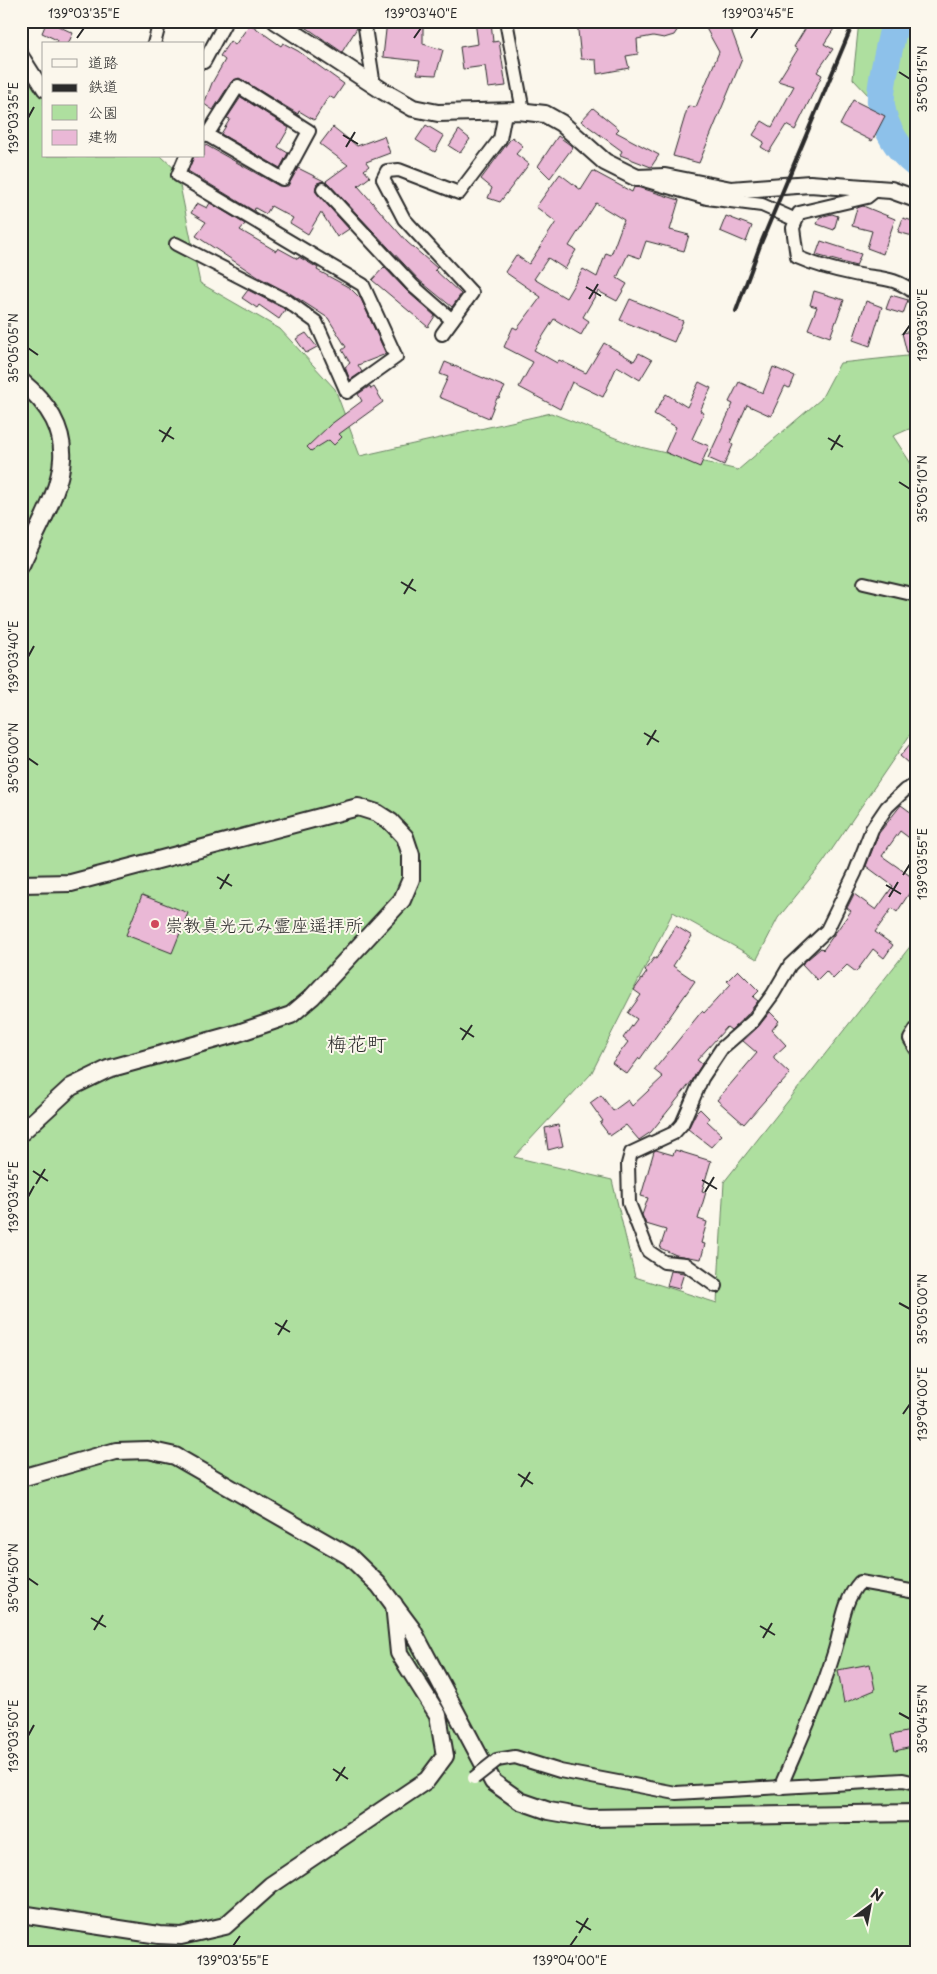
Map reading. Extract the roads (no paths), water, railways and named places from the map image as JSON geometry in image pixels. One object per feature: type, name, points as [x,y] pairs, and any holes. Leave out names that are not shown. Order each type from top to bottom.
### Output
[{"type":"street","points":[[155,42],[160,21]]},
{"type":"street","points":[[205,60],[226,21]]},
{"type":"street","points":[[276,21],[374,86],[413,108],[438,113],[505,113],[522,111],[545,114],[561,123],[606,162],[637,178],[707,198],[762,205],[796,220]]},
{"type":"street","points":[[364,21],[374,86]]},
{"type":"street","points":[[506,21],[522,111]]},
{"type":"street","points":[[21,54],[42,87]]},
{"type":"street","points":[[238,86],[309,131],[282,179],[206,134],[238,86]]},
{"type":"street","points":[[442,334],[472,293],[404,219],[383,179],[387,171],[399,170],[459,193],[500,139],[505,113]]},
{"type":"street","points":[[176,244],[287,301],[316,322],[347,392],[396,357],[363,285],[178,175],[185,158]]},
{"type":"street","points":[[637,178],[665,177],[731,190],[810,184],[878,189],[891,190],[916,199]]},
{"type":"street","points":[[323,189],[413,286],[452,320]]},
{"type":"street","points":[[878,189],[867,197],[800,213],[793,228],[797,256],[811,263],[854,274],[895,280],[916,294]]},
{"type":"street","points":[[21,381],[36,393],[49,411],[61,433],[63,455],[61,478],[21,565]]},
{"type":"street","points":[[864,583],[916,595]]},
{"type":"street","points":[[716,1286],[685,1264],[664,1262],[648,1252],[628,1203],[628,1164],[631,1153],[674,1133],[682,1124],[702,1078],[722,1048],[753,1021],[773,994],[790,965],[827,930],[855,873],[872,829],[887,807],[905,790],[916,785]]},
{"type":"street","points":[[21,884],[71,883],[358,807],[378,813],[391,822],[405,837],[411,855],[410,879],[402,900],[312,997],[290,1015],[238,1033],[108,1069],[71,1087],[21,1133]]},
{"type":"street","points":[[916,1029],[910,1039],[916,1049]]},
{"type":"street","points":[[21,1478],[116,1451],[148,1450],[175,1456],[349,1556],[366,1571],[412,1629],[493,1782],[520,1801],[549,1812],[589,1818],[916,1812]]},
{"type":"street","points":[[780,1788],[835,1652],[846,1602],[854,1589],[860,1582],[916,1592]]},
{"type":"street","points":[[21,1914],[159,1935],[181,1936],[225,1926],[271,1885],[427,1780],[445,1756],[438,1715],[398,1654],[394,1604]]},
{"type":"street","points":[[474,1778],[496,1760],[515,1757],[560,1772],[676,1793],[903,1780],[916,1783]]},
{"type":"waterway","points":[[895,21],[883,76],[881,105],[885,122],[893,138],[904,153],[916,164]]},
{"type":"railway","points":[[736,311],[761,243],[854,21]]},
{"type":"place","name":"崇教真光元み霊座遥拝所","points":[[155,924]]},
{"type":"district","name":"梅花町","points":[[357,1043]]}]
